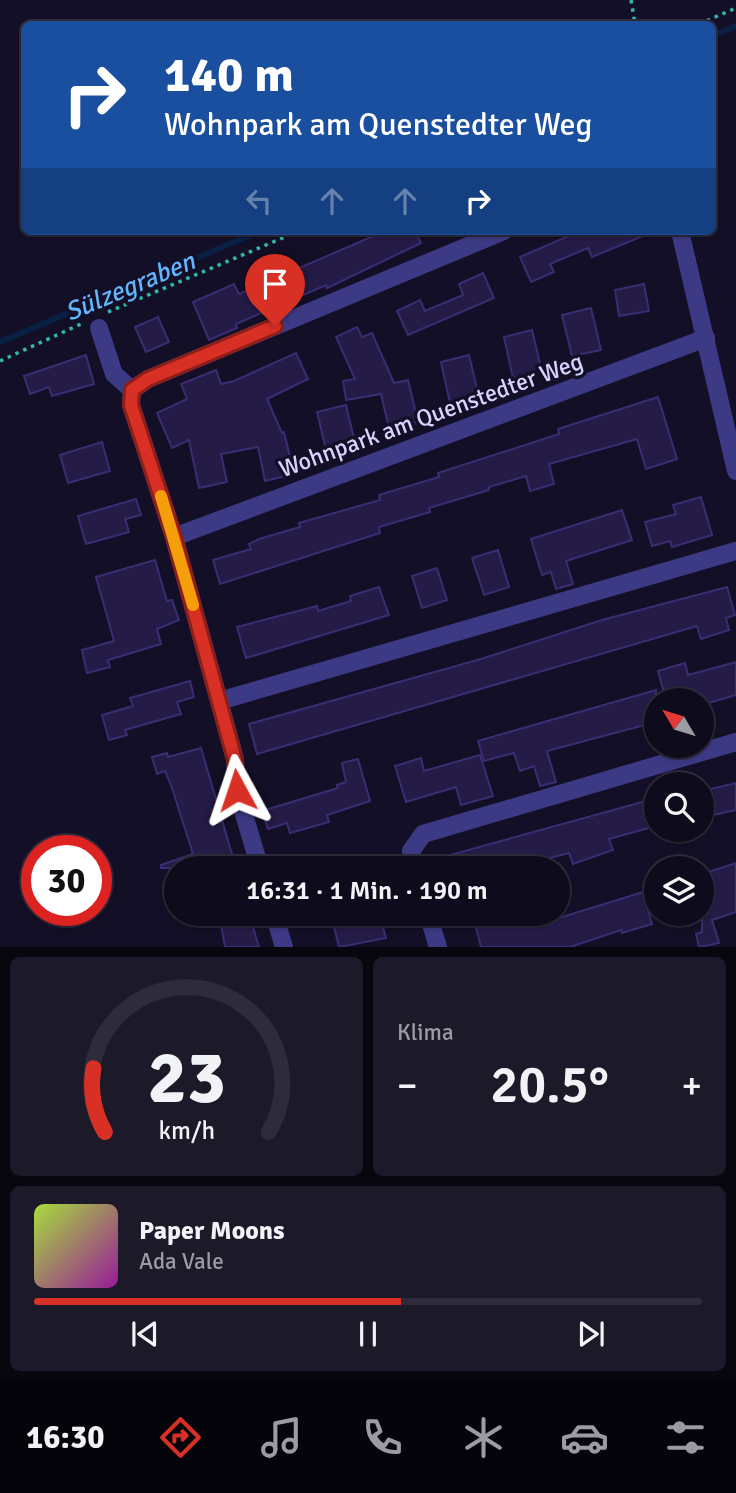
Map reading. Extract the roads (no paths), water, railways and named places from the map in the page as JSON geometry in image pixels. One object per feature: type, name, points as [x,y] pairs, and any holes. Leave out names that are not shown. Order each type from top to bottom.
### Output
[{"type":"street","points":[[132,390],[148,379],[494,235]]},
{"type":"street","points":[[681,235],[736,471]]},
{"type":"street","points":[[97,321],[114,373],[132,390]]},
{"type":"street","name":"Wohnpark am Quenstedter Weg","points":[[174,537],[706,338]]},
{"type":"street","points":[[132,390],[131,405],[174,537],[235,760],[237,790],[256,856]]},
{"type":"street","points":[[219,701],[736,551]]},
{"type":"street","points":[[412,856],[411,851],[423,834],[736,742]]},
{"type":"street","points":[[278,926],[284,947]]},
{"type":"street","points":[[432,926],[438,947]]},
{"type":"waterway","name":"Sülzegraben","points":[[716,34],[736,26]]},
{"type":"waterway","name":"Sülzegraben","points":[[0,342],[251,235]]}]
